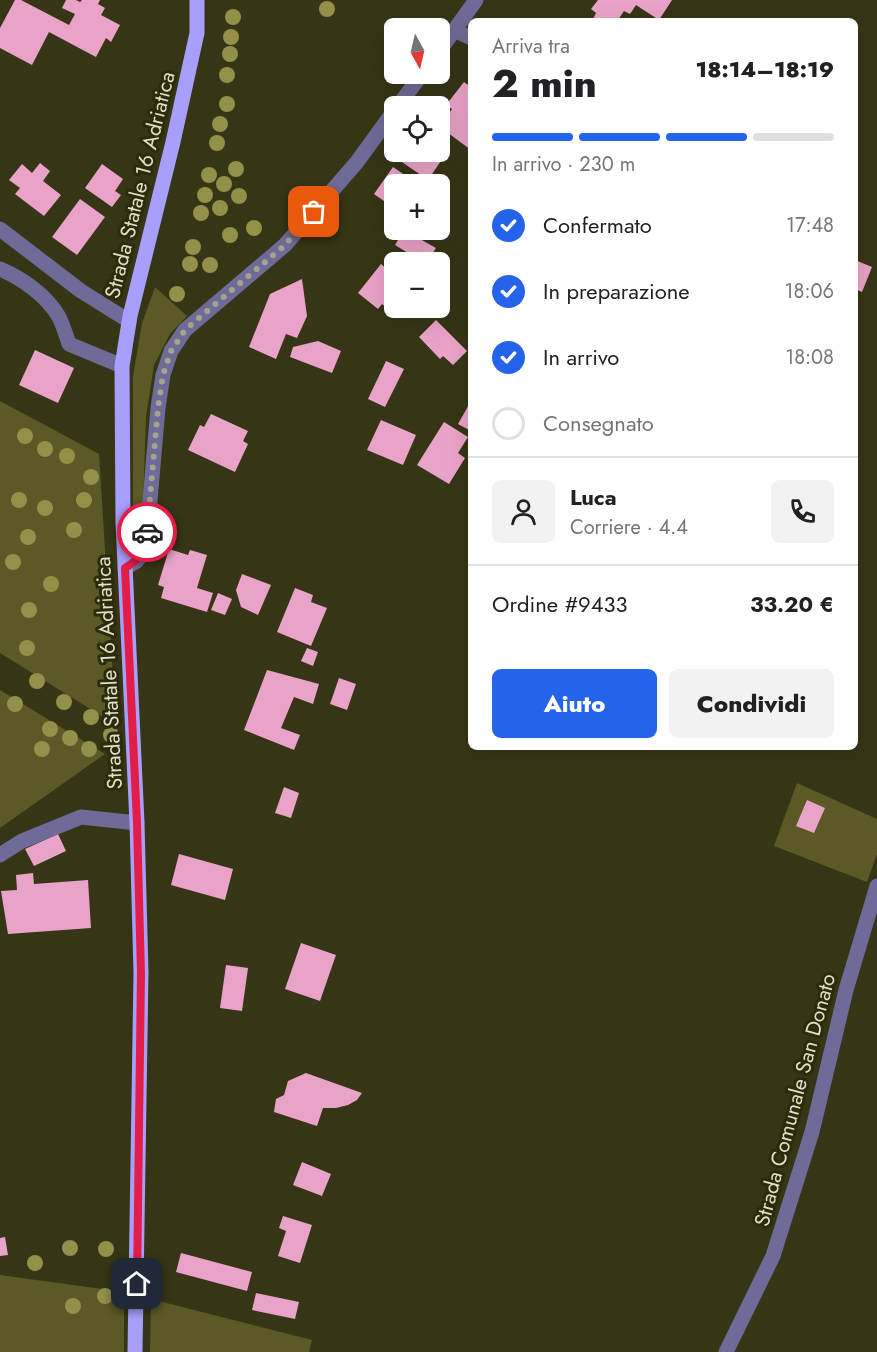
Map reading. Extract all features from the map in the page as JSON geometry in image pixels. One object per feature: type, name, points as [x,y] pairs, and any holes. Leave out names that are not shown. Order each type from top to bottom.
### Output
[{"type":"main road","name":"Strada Statale 16 Adriatica","points":[[135,1352],[141,973],[137,823],[123,522],[122,366],[129,321],[197,33],[197,0]]},
{"type":"street","points":[[450,36],[476,0]]},
{"type":"street","points":[[454,30],[468,37]]},
{"type":"street","points":[[125,568],[137,561],[146,547],[158,408],[163,375],[171,351],[185,330],[285,245],[357,162],[384,125]]},
{"type":"street","points":[[0,229],[81,291],[129,321]]},
{"type":"street","points":[[0,269],[11,273],[42,296],[58,316],[69,344],[122,366]]},
{"type":"street","points":[[0,855],[22,841],[81,817],[137,823]]},
{"type":"street","name":"Strada Comunale San Donato","points":[[726,1352],[773,1256],[812,1132],[846,990],[877,886]]},
{"type":"shaded area","points":[[155,287],[187,316],[170,334],[154,365],[146,417],[142,536],[133,540],[133,376],[142,323]]},
{"type":"shaded area","points":[[0,401],[99,454],[116,725],[0,653]]},
{"type":"shaded area","points":[[0,690],[105,754],[0,828]]},
{"type":"shaded area","points":[[797,783],[877,819],[877,854],[867,882],[774,846]]},
{"type":"shaded area","points":[[0,1275],[124,1292],[124,1352],[0,1352]]},
{"type":"shaded area","points":[[151,1299],[312,1340],[309,1352],[150,1352]]},
{"type":"building","points":[[15,0],[21,0],[69,25],[75,14],[62,8],[66,0],[80,2],[100,0],[98,4],[105,8],[101,15],[120,25],[111,42],[106,38],[96,57],[49,32],[32,65],[0,48],[0,28]]},
{"type":"building","points":[[598,0],[672,0],[660,18],[656,18],[636,5],[630,14],[624,11],[619,18],[594,18],[596,13],[591,9]]},
{"type":"building","points":[[464,82],[468,85],[468,148],[450,134],[452,109],[450,100]]},
{"type":"building","points":[[402,162],[440,162],[432,174],[419,174]]},
{"type":"building","points":[[40,163],[50,171],[43,181],[61,195],[44,216],[15,194],[20,188],[9,180],[22,164],[32,173]]},
{"type":"building","points":[[102,164],[123,179],[115,191],[121,195],[112,207],[85,188]]},
{"type":"building","points":[[393,167],[403,174],[388,174]]},
{"type":"building","points":[[384,180],[384,201],[374,194]]},
{"type":"building","points":[[80,199],[105,217],[77,255],[52,237]]},
{"type":"building","points":[[398,240],[422,240],[436,248],[433,252],[406,252],[395,245]]},
{"type":"building","points":[[858,261],[872,267],[862,292],[858,290]]},
{"type":"building","points":[[381,264],[384,267],[384,306],[382,304],[378,309],[358,293]]},
{"type":"building","points":[[302,279],[307,316],[297,338],[286,334],[276,359],[249,347],[270,294]]},
{"type":"building","points":[[436,320],[467,351],[453,365],[443,356],[440,359],[419,337]]},
{"type":"building","points":[[318,341],[341,351],[332,373],[290,357],[293,347]]},
{"type":"building","points":[[35,350],[74,368],[58,403],[19,385]]},
{"type":"building","points":[[386,361],[404,369],[385,407],[368,399]]},
{"type":"building","points":[[468,406],[468,429],[458,424]]},
{"type":"building","points":[[211,414],[248,431],[243,441],[248,444],[235,472],[188,450],[200,425],[204,427]]},
{"type":"building","points":[[381,420],[416,435],[403,465],[367,450]]},
{"type":"building","points":[[444,422],[468,437],[458,453],[465,458],[449,484],[417,465]]},
{"type":"building","points":[[169,549],[188,555],[190,550],[207,555],[197,588],[213,593],[207,612],[161,598],[164,587],[158,585]]},
{"type":"building","points":[[242,574],[271,585],[258,615],[241,607],[236,590]]},
{"type":"building","points":[[295,588],[313,595],[311,602],[327,608],[311,646],[277,632]]},
{"type":"building","points":[[218,593],[232,599],[225,615],[211,610]]},
{"type":"building","points":[[307,648],[318,652],[313,666],[301,661]]},
{"type":"building","points":[[267,670],[319,684],[313,704],[294,697],[281,728],[300,735],[294,750],[244,730]]},
{"type":"building","points":[[339,678],[356,684],[347,710],[330,704]]},
{"type":"building","points":[[284,787],[299,793],[291,818],[275,813]]},
{"type":"building","points":[[807,800],[825,808],[814,833],[796,826]]},
{"type":"building","points":[[58,834],[66,851],[34,866],[25,849]]},
{"type":"building","points":[[179,854],[233,869],[225,900],[171,885]]},
{"type":"building","points":[[33,873],[34,884],[88,880],[91,928],[8,934],[1,891],[17,890],[16,875]]},
{"type":"building","points":[[301,943],[336,955],[320,1001],[285,989]]},
{"type":"building","points":[[226,965],[248,968],[242,1011],[220,1008]]},
{"type":"building","points":[[306,1073],[362,1093],[357,1100],[348,1105],[323,1108],[317,1126],[274,1112],[276,1099],[284,1095],[288,1081]]},
{"type":"building","points":[[302,1162],[331,1174],[322,1196],[293,1185]]},
{"type":"building","points":[[283,1216],[312,1225],[300,1263],[278,1256],[286,1231],[279,1228]]},
{"type":"building","points":[[5,1237],[8,1255],[0,1256],[0,1238]]},
{"type":"building","points":[[181,1253],[252,1272],[247,1291],[176,1272]]},
{"type":"building","points":[[256,1293],[299,1302],[295,1319],[252,1310]]},
{"type":"way so far","points":[[147,532],[158,408],[163,375],[171,351],[185,330],[285,245],[314,212]]},
{"type":"route","points":[[137,1284],[141,973],[137,823],[125,568],[137,561],[146,547],[147,532]]}]
